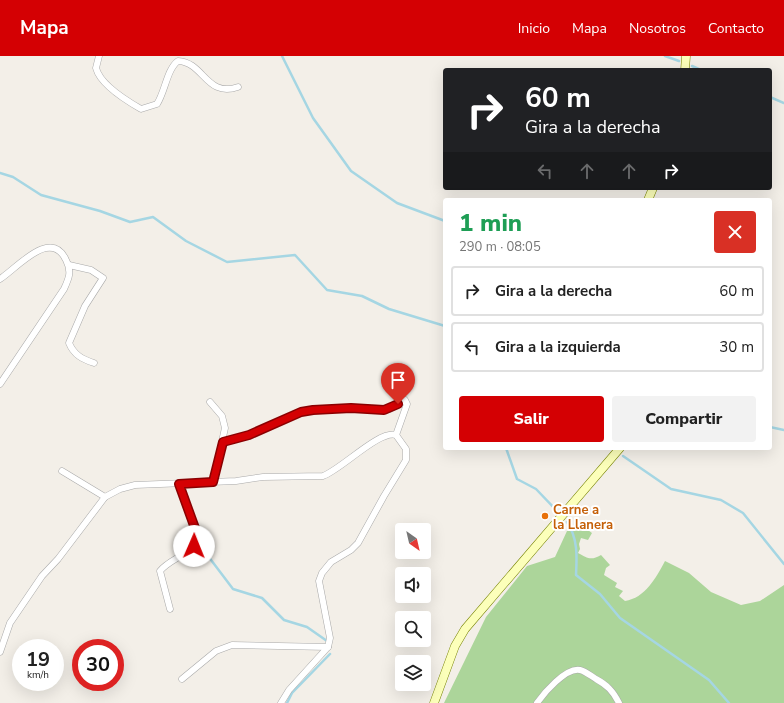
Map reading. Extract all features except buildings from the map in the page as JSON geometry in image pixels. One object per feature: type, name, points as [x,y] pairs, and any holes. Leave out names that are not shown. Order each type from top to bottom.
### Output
[{"type":"main road","points":[[685,68],[686,56]]},
{"type":"main road","points":[[434,703],[455,646],[465,628],[618,450]]},
{"type":"street","points":[[99,56],[96,68],[101,78],[126,100],[141,109],[157,104],[172,68],[178,61],[190,65],[214,87],[228,91],[238,87]]},
{"type":"street","points":[[0,279],[38,250],[46,248],[58,250],[64,256],[69,266],[70,276],[64,289],[0,384]]},
{"type":"street","points":[[69,266],[91,270],[102,276],[103,279],[85,306],[69,340],[70,346],[76,355],[82,359],[94,363]]},
{"type":"street","points":[[223,442],[249,435],[301,412],[351,408],[384,410],[390,409],[405,400],[407,404],[396,435]]},
{"type":"street","points":[[210,402],[225,422],[223,442],[213,482]]},
{"type":"street","points":[[0,652],[10,624],[42,576],[58,559],[105,497],[120,489],[134,485],[213,482],[263,477],[324,476],[333,473],[376,441],[388,435],[396,435]]},
{"type":"street","points":[[281,703],[289,690],[328,647],[330,638],[319,580],[322,573],[332,562],[351,550],[358,543],[406,460],[406,449],[396,435]]},
{"type":"street","points":[[62,471],[105,497]]},
{"type":"street","points":[[170,609],[160,571],[189,551],[194,546],[196,539],[196,531],[179,484]]},
{"type":"street","points":[[182,679],[216,651],[232,645],[328,647]]},
{"type":"street","points":[[537,703],[542,695],[564,675],[570,671],[579,670],[607,686],[615,694],[619,703]]},
{"type":"green space","points":[[585,528],[592,533],[588,540],[581,538],[578,553],[589,558],[594,558],[601,555],[610,565],[606,568],[604,575],[617,583],[615,587],[623,591],[619,596],[625,601],[644,592],[654,580],[665,561],[689,573],[711,592],[741,605],[760,601],[784,585],[784,703],[444,703],[486,617],[527,566],[555,557],[567,531]]},
{"type":"waterway","points":[[282,56],[313,118],[351,171],[397,203],[443,220]]},
{"type":"waterway","points":[[665,56],[679,61]]},
{"type":"waterway","points":[[692,66],[696,68]]},
{"type":"waterway","points":[[772,98],[784,103]]},
{"type":"waterway","points":[[0,173],[13,177],[41,195],[100,211],[130,222],[153,217],[186,241],[227,262],[295,255],[327,290],[362,296],[389,309],[443,325]]},
{"type":"waterway","points":[[772,427],[784,430]]},
{"type":"waterway","points":[[507,450],[517,479],[536,489],[558,512]]},
{"type":"waterway","points":[[623,456],[671,489],[721,500],[743,513],[784,564]]},
{"type":"waterway","points":[[567,522],[571,528],[575,541],[576,575],[600,594],[620,618],[709,680],[729,703]]},
{"type":"waterway","points":[[198,536],[202,542],[205,552],[233,589],[262,598],[284,620],[307,627],[327,641]]},
{"type":"waterway","points":[[287,703],[292,693],[330,654]]},
{"type":"place","name":"Carne a la Llanera","points":[[545,516]]},
{"type":"route","points":[[194,546],[196,531],[179,484],[213,482],[223,442],[249,435],[280,423],[301,412],[351,408],[384,410],[390,409],[398,404]]}]
